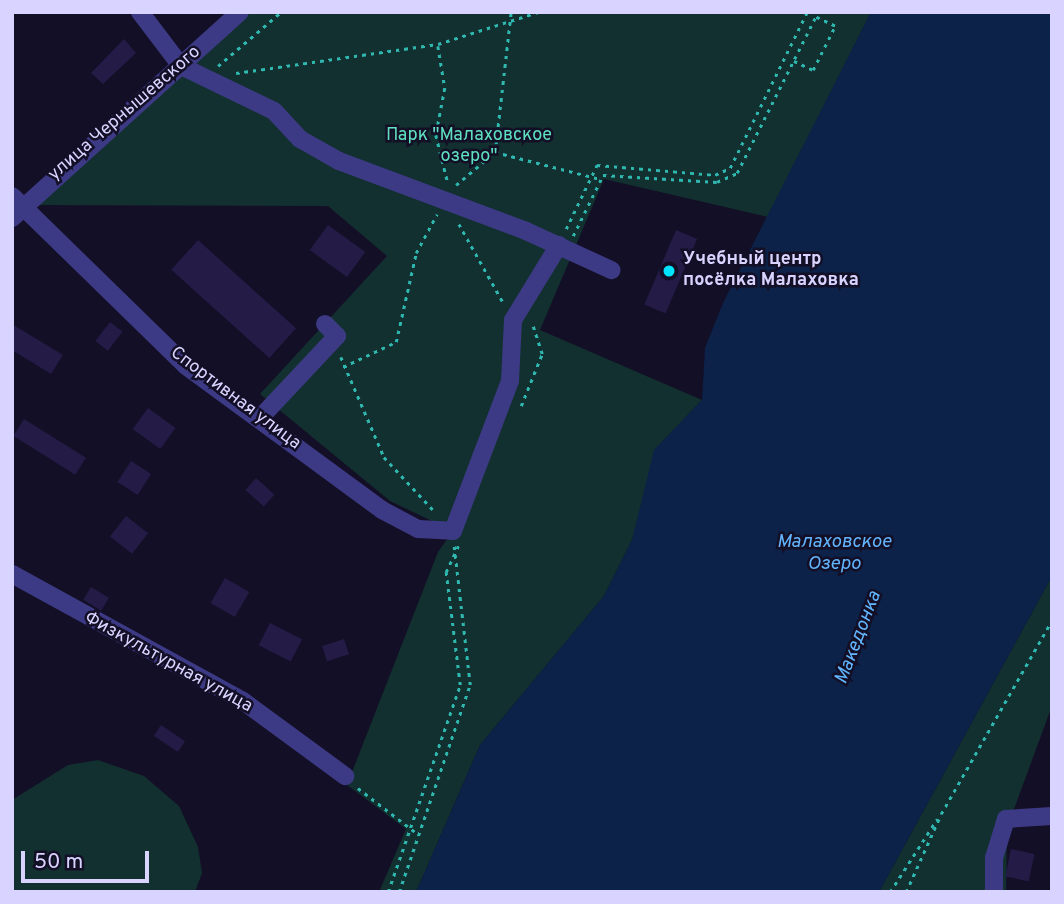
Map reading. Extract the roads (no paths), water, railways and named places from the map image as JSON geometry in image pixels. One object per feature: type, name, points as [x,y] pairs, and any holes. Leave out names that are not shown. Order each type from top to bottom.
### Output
[{"type":"street","points":[[140,12],[181,66],[274,111],[300,139],[339,161],[563,247],[611,270]]},
{"type":"street","name":"улица Чернышевского","points":[[15,206],[181,66],[240,12]]},
{"type":"street","name":"Спортивная улица","points":[[15,206],[186,366],[382,510],[418,529],[459,533],[510,381],[519,319],[563,247]]},
{"type":"street","points":[[259,419],[331,330]]},
{"type":"street","name":"Физкультурная улица","points":[[12,574],[243,701],[345,776]]},
{"type":"street","points":[[994,892],[994,858],[1006,819],[1052,816]]},
{"type":"water","name":"Малаховское Озеро","points":[[871,12],[1052,12],[1052,576],[879,892],[416,892],[480,745],[604,596],[632,540],[654,450],[702,400],[705,348],[723,303]]},
{"type":"place","name":"Учебный центр посёлка Малаховка","points":[[669,271]]},
{"type":"park label","name":"Парк \"Малаховское озеро\"","points":[[469,147]]},
{"type":"water label","name":"Македонка","points":[[859,638]]}]
